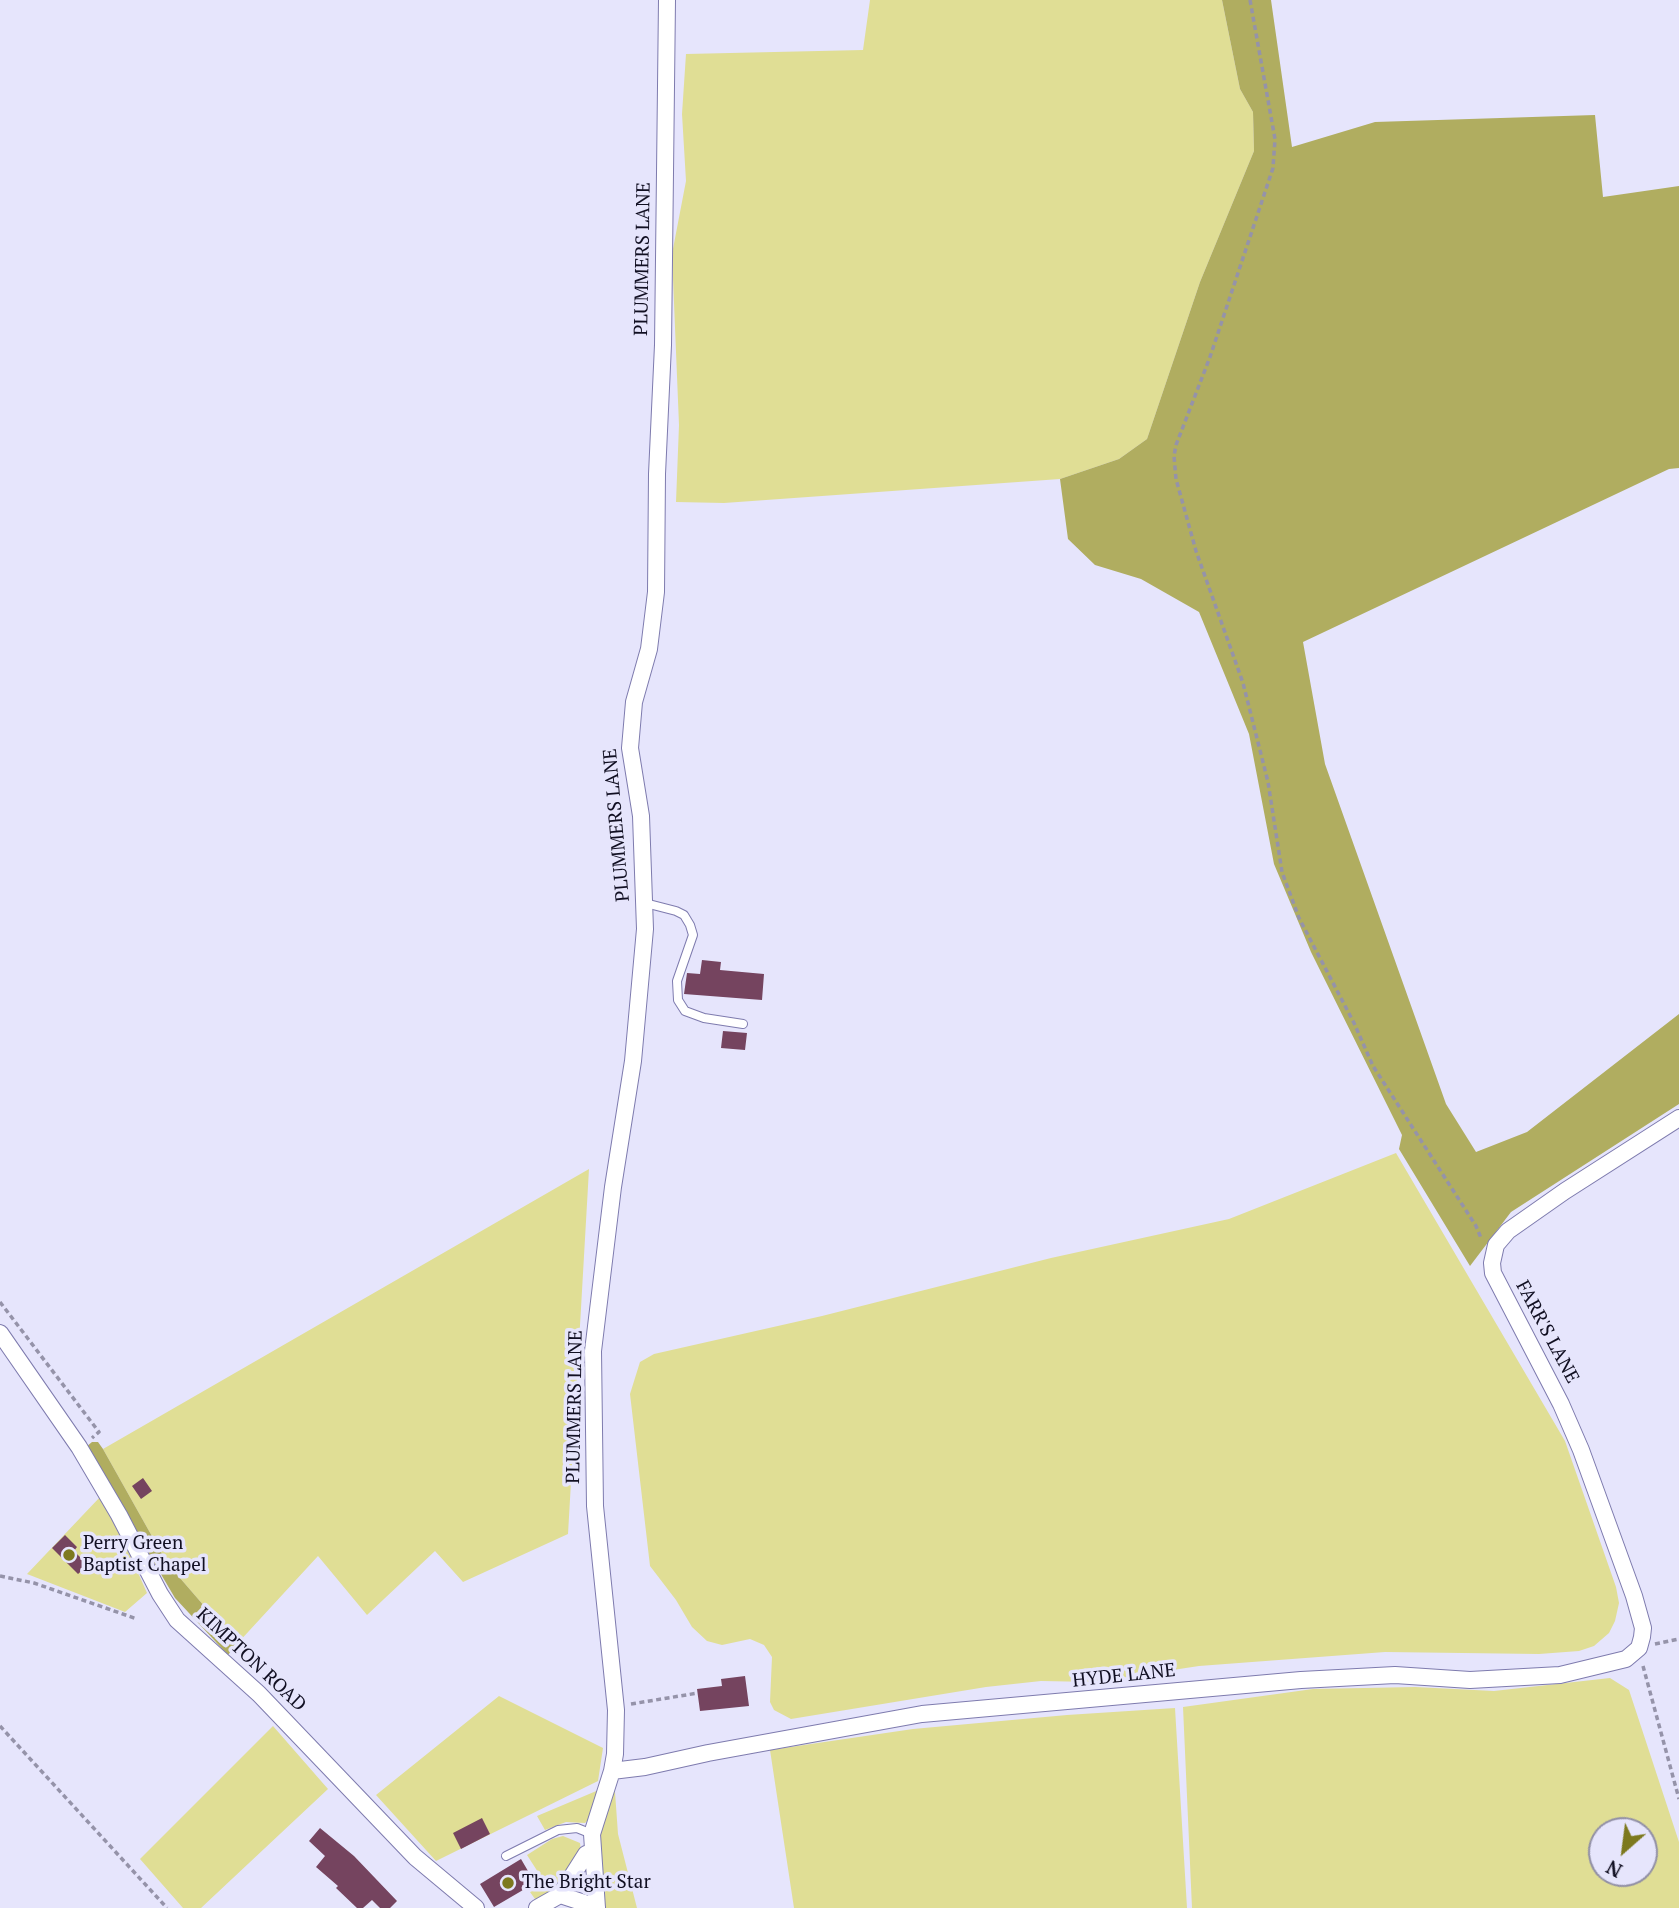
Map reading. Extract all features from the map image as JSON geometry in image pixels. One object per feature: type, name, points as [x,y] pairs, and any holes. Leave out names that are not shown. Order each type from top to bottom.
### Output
[{"type":"street","name":"PLUMMERS LANE","points":[[592,1834],[612,1771],[616,1710],[595,1506],[593,1351],[613,1187],[633,1061],[645,904],[641,816],[630,748],[634,702],[649,649],[656,592],[657,474],[663,345],[667,0]]},
{"type":"street","points":[[1492,1263],[1496,1245],[1508,1231],[1679,1118]]},
{"type":"street","name":"FARR'S LANE","points":[[1492,1263],[1493,1273],[1561,1404],[1581,1450],[1634,1596],[1643,1628],[1639,1648]]},
{"type":"street","name":"KIMPTON ROAD","points":[[0,1333],[79,1447],[177,1620],[260,1694],[415,1857],[477,1908]]},
{"type":"street","name":"HYDE LANE","points":[[612,1771],[922,1714],[1301,1680],[1395,1675],[1470,1680],[1560,1675],[1626,1659],[1639,1648]]},
{"type":"street","points":[[560,1895],[597,1907],[592,1834]]},
{"type":"street","points":[[537,1908],[560,1895],[586,1854],[593,1851]]},
{"type":"lane","points":[[645,904],[676,911],[684,915],[690,925],[692,934],[677,981],[678,1000],[685,1011],[704,1018],[743,1024]]},
{"type":"lane","points":[[506,1856],[558,1830],[577,1828],[592,1834]]},
{"type":"path","points":[[1250,0],[1275,139],[1273,168],[1210,357],[1176,445],[1176,479],[1196,551],[1243,683],[1268,782],[1282,872],[1299,918],[1348,1010],[1373,1066],[1476,1226],[1492,1263]]},
{"type":"path","points":[[0,1302],[99,1432],[79,1447]]},
{"type":"path","points":[[82,1559],[136,1574],[148,1571]]},
{"type":"path","points":[[0,1576],[34,1583],[137,1619]]},
{"type":"path","points":[[1639,1648],[1679,1799]]},
{"type":"path","points":[[631,1703],[698,1693]]},
{"type":"path","points":[[0,1727],[167,1908]]},
{"type":"shaded area","points":[[870,0],[1222,0],[1240,89],[1253,112],[1254,151],[1200,282],[1147,439],[1119,459],[1060,479],[724,503],[676,502],[679,425],[672,254],[686,181],[682,114],[686,54],[863,50]]},
{"type":"shaded area","points":[[1222,0],[1271,0],[1292,147],[1375,122],[1595,115],[1603,197],[1679,186],[1679,468],[1669,469],[1303,642],[1325,764],[1446,1104],[1476,1152],[1527,1132],[1679,1014],[1679,1104],[1511,1212],[1470,1266],[1399,1149],[1402,1135],[1311,952],[1274,864],[1249,734],[1199,612],[1141,579],[1095,565],[1068,539],[1060,479],[1119,459],[1147,439],[1200,282],[1254,151],[1253,112],[1240,89]]},
{"type":"shaded area","points":[[1396,1153],[1565,1441],[1616,1587],[1619,1603],[1609,1633],[1594,1646],[1579,1651],[1539,1654],[1385,1652],[1199,1666],[1094,1682],[1041,1681],[986,1687],[791,1719],[774,1710],[770,1702],[772,1657],[764,1645],[750,1639],[722,1645],[707,1641],[692,1627],[676,1600],[650,1566],[630,1394],[640,1362],[654,1354],[822,1316],[1051,1258],[1229,1219]]},
{"type":"shaded area","points":[[589,1169],[568,1534],[463,1582],[435,1551],[367,1615],[318,1556],[237,1644],[167,1563],[103,1449]]},
{"type":"shaded area","points":[[92,1442],[98,1442],[103,1449],[167,1563],[237,1644],[228,1655],[175,1598],[86,1447]]},
{"type":"shaded area","points":[[100,1497],[121,1534],[147,1593],[125,1612],[27,1574]]},
{"type":"shaded area","points":[[1610,1678],[1629,1690],[1679,1842],[1679,1908],[1192,1908],[1183,1707],[1313,1689],[1415,1687],[1494,1691]]},
{"type":"shaded area","points":[[499,1696],[603,1748],[598,1781],[436,1861],[376,1795]]},
{"type":"shaded area","points":[[1175,1708],[1187,1908],[794,1908],[770,1750],[913,1729]]},
{"type":"shaded area","points":[[273,1726],[328,1789],[201,1908],[183,1908],[140,1859]]},
{"type":"shaded area","points":[[614,1778],[618,1834],[637,1908],[605,1908],[600,1837]]},
{"type":"shaded area","points":[[601,1789],[591,1817],[585,1823],[566,1822],[545,1830],[537,1816]]},
{"type":"shaded area","points":[[563,1836],[580,1843],[581,1851],[558,1887],[535,1899],[530,1892],[545,1883],[527,1855],[552,1839]]},
{"type":"building","points":[[702,960],[721,962],[720,970],[764,974],[762,1000],[684,994],[687,973],[700,974]]},
{"type":"building","points":[[723,1031],[747,1033],[745,1050],[721,1048]]},
{"type":"building","points":[[143,1478],[152,1491],[141,1499],[132,1486]]},
{"type":"building","name":"Perry Green Baptist Chapel","points":[[65,1535],[77,1547],[74,1551],[88,1565],[78,1574],[52,1548]]},
{"type":"building","points":[[745,1676],[749,1706],[700,1711],[697,1689],[722,1686],[721,1679]]},
{"type":"building","points":[[482,1818],[490,1834],[461,1849],[453,1833]]},
{"type":"building","points":[[320,1828],[354,1856],[397,1901],[390,1908],[380,1908],[372,1900],[363,1908],[357,1908],[336,1888],[338,1886],[316,1867],[325,1856],[309,1841]]},
{"type":"building","name":"The Bright Star","points":[[521,1859],[535,1883],[494,1907],[480,1884]]},
{"type":"place","name":"Perry Green Baptist Chapel","points":[[69,1555]]},
{"type":"place","name":"The Bright Star","points":[[508,1883]]}]
